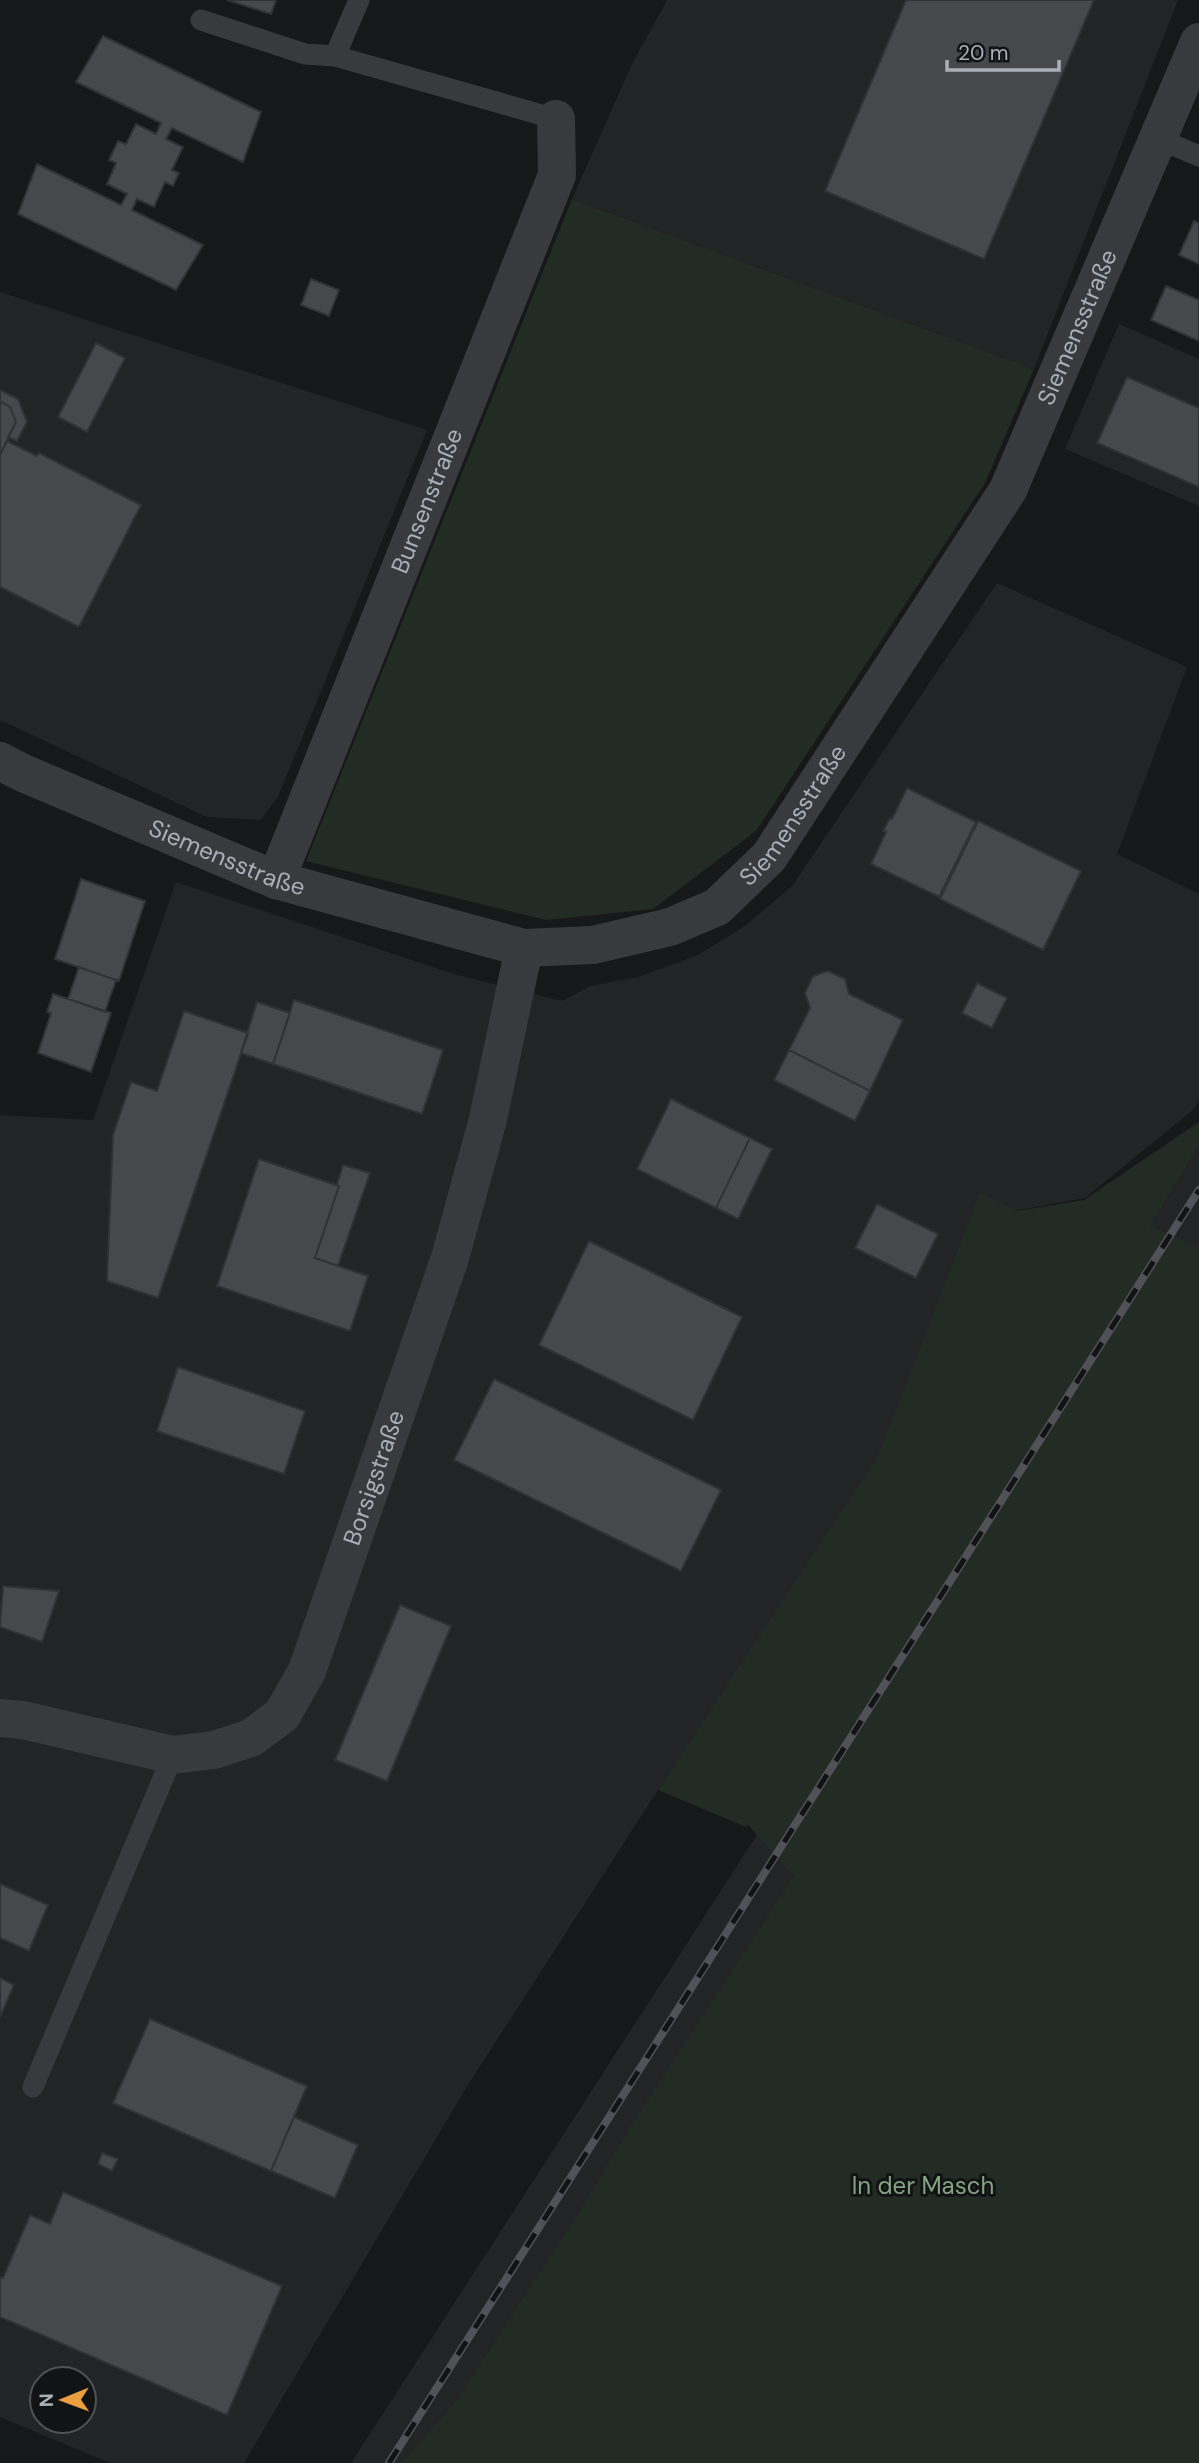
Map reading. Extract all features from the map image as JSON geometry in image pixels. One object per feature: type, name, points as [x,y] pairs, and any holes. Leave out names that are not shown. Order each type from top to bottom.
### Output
[{"type":"street","name":"Siemensstraße","points":[[0,761],[276,880],[524,948],[593,945],[670,927],[717,907],[769,857],[1008,490],[1199,42]]},
{"type":"street","name":"Bunsenstraße","points":[[276,880],[557,175],[556,119]]},
{"type":"street","name":"Borsigstraße","points":[[0,1718],[23,1720],[173,1755],[214,1751],[251,1738],[282,1715],[307,1671],[450,1258],[488,1119],[524,948]]},
{"type":"lane","points":[[335,56],[359,0]]},
{"type":"lane","points":[[201,20],[305,54],[335,56],[556,119]]},
{"type":"lane","points":[[1158,139],[1199,156]]},
{"type":"lane","points":[[33,2087],[173,1755]]},
{"type":"shaded area","points":[[667,0],[1178,0],[1034,369],[572,199],[632,64]]},
{"type":"shaded area","points":[[0,292],[427,430],[278,797],[260,820],[207,817],[0,720]]},
{"type":"shaded area","points":[[1119,324],[1199,359],[1199,506],[1065,449]]},
{"type":"shaded area","points":[[997,583],[1187,667],[1117,854],[1199,894],[1199,1100],[1193,1110],[1085,1198],[975,1218],[888,1445],[658,1790],[466,2088],[244,2463],[110,2463],[43,2435],[98,2435],[98,2365],[28,2365],[28,2429],[0,2417],[0,1115],[93,1120],[176,882],[454,974],[562,1001],[590,986],[638,977],[698,955],[745,926],[792,886]]},
{"type":"shaded area","points":[[1199,1146],[1199,1243],[439,2463],[351,2463],[1137,1247]]},
{"type":"green space","points":[[572,199],[1034,369],[985,483],[756,831],[653,909],[546,920],[306,861]]},
{"type":"green space","name":"In der Masch","points":[[1199,1122],[1199,1146],[1150,1226],[1196,1247],[1199,1243],[1199,2463],[401,2463],[455,2403],[794,1876],[748,1825],[746,1827],[658,1790],[878,1456],[980,1193],[1017,1211],[1084,1200]]},
{"type":"building","points":[[227,0],[276,0],[271,14]]},
{"type":"building","points":[[906,0],[1094,0],[984,259],[825,191]]},
{"type":"building","points":[[103,36],[261,112],[243,162],[172,128],[166,139],[183,147],[172,170],[179,173],[173,186],[165,182],[154,207],[137,199],[132,210],[203,245],[176,290],[18,214],[37,164],[121,205],[127,194],[107,184],[116,163],[109,160],[118,141],[126,144],[136,124],[156,134],[161,123],[76,82]]},
{"type":"building","points":[[1194,221],[1199,223],[1199,264],[1179,255]]},
{"type":"building","points":[[311,279],[339,290],[329,316],[301,305]]},
{"type":"building","points":[[1166,286],[1199,300],[1199,341],[1151,320]]},
{"type":"building","points":[[96,343],[125,358],[87,432],[58,417]]},
{"type":"building","points":[[1127,377],[1199,408],[1199,487],[1097,443]]},
{"type":"building","points":[[0,390],[18,399],[27,422],[17,441],[8,437],[16,422],[10,407],[0,401]]},
{"type":"building","points":[[0,401],[10,407],[16,422],[0,455]]},
{"type":"building","points":[[7,441],[37,456],[39,453],[141,505],[79,627],[0,587],[0,455]]},
{"type":"building","points":[[907,788],[976,822],[939,897],[871,864],[886,832],[883,831]]},
{"type":"building","points":[[978,821],[1081,871],[1043,950],[940,899]]},
{"type":"building","points":[[81,879],[145,901],[119,981],[55,959]]},
{"type":"building","points":[[79,967],[116,980],[105,1012],[68,999]]},
{"type":"building","points":[[828,971],[845,979],[849,994],[903,1020],[870,1091],[789,1050],[810,1008],[805,993],[813,976]]},
{"type":"building","points":[[977,983],[1007,998],[992,1028],[962,1013]]},
{"type":"building","points":[[53,994],[111,1013],[91,1072],[38,1053],[51,1013],[47,1012]]},
{"type":"building","points":[[294,1000],[443,1050],[422,1114],[273,1064]]},
{"type":"building","points":[[257,1002],[290,1013],[273,1064],[241,1053]]},
{"type":"building","points":[[184,1011],[248,1033],[158,1298],[107,1281],[113,1135],[131,1082],[157,1091]]},
{"type":"building","points":[[789,1050],[870,1091],[855,1121],[774,1080]]},
{"type":"building","points":[[671,1099],[750,1138],[716,1208],[637,1169]]},
{"type":"building","points":[[750,1138],[772,1149],[738,1219],[716,1208]]},
{"type":"building","points":[[259,1159],[339,1186],[315,1258],[368,1276],[350,1331],[217,1286]]},
{"type":"building","points":[[343,1165],[370,1173],[338,1266],[315,1258],[339,1186],[337,1185]]},
{"type":"building","points":[[877,1204],[938,1234],[916,1278],[855,1248]]},
{"type":"building","points":[[589,1241],[742,1317],[693,1420],[539,1345]]},
{"type":"building","points":[[178,1367],[305,1411],[284,1474],[157,1431]]},
{"type":"building","points":[[494,1379],[721,1490],[681,1571],[454,1460]]},
{"type":"building","points":[[3,1586],[59,1591],[42,1642],[0,1627]]},
{"type":"building","points":[[400,1605],[451,1626],[387,1781],[335,1760]]},
{"type":"building","points":[[0,1884],[48,1905],[29,1951],[0,1938]]},
{"type":"building","points":[[0,1978],[14,1985],[0,2017]]},
{"type":"building","points":[[150,2019],[307,2086],[271,2171],[113,2103]]},
{"type":"building","points":[[294,2117],[358,2145],[335,2198],[271,2171]]},
{"type":"building","points":[[102,2153],[118,2159],[112,2171],[98,2164]]},
{"type":"building","points":[[63,2192],[282,2286],[227,2415],[0,2317],[0,2277],[3,2278],[30,2215],[50,2224]]},
{"type":"railway","points":[[389,2463],[1199,1190]]}]
